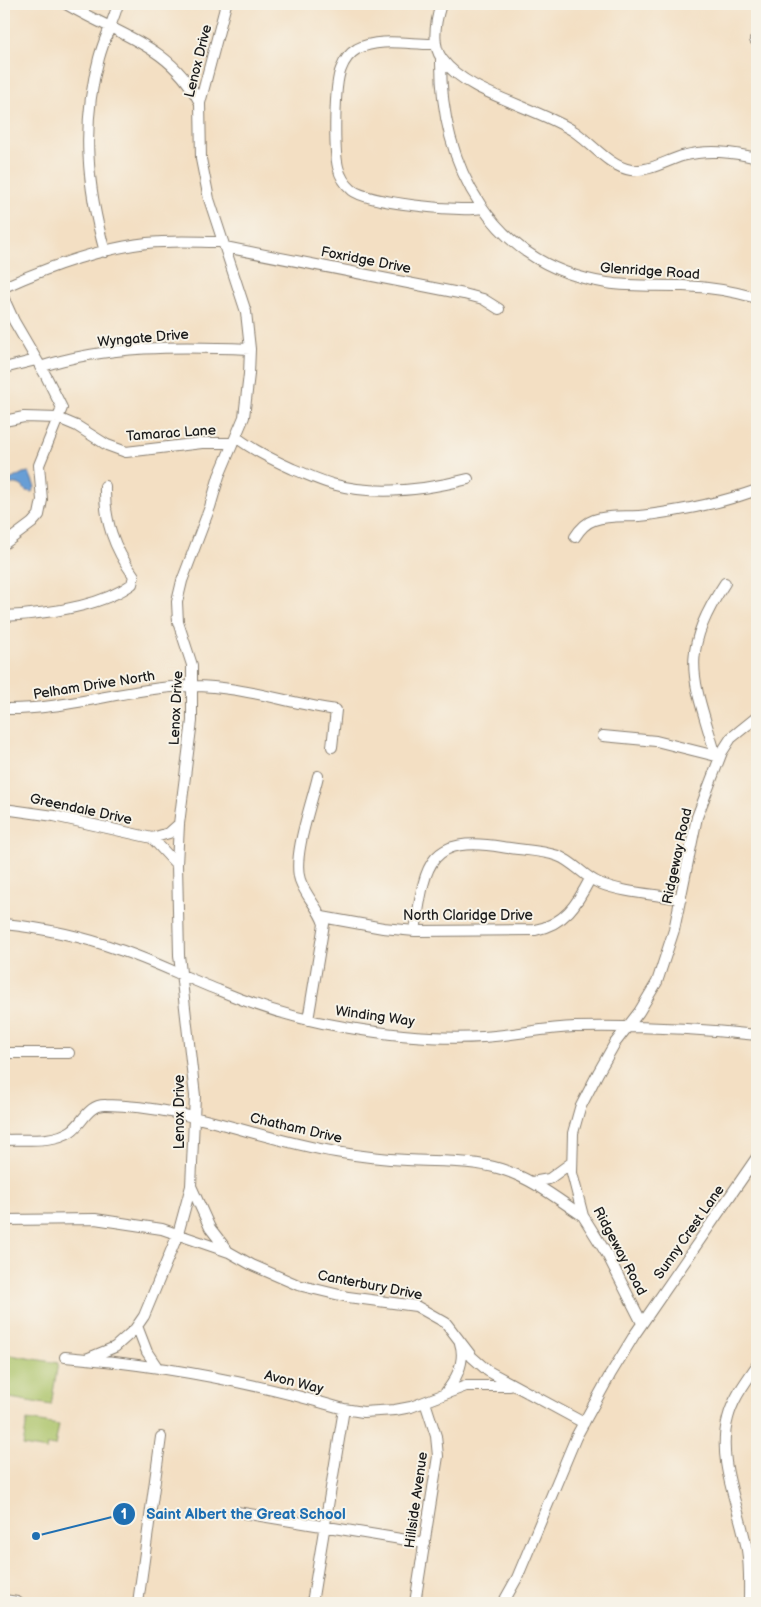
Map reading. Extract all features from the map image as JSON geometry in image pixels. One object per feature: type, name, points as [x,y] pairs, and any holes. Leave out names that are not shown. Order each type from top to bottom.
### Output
[{"type":"main road","points":[[4,1601],[17,1603]]},
{"type":"street","points":[[66,4],[137,39],[166,59],[187,81],[200,104]]},
{"type":"street","points":[[105,252],[91,196],[87,148],[94,78],[99,57],[118,4]]},
{"type":"street","name":"Lenox Drive","points":[[86,1359],[114,1347],[137,1326],[148,1307],[178,1234],[191,1186],[195,1118],[192,1054],[181,974],[177,865],[179,824],[192,721],[192,665],[178,622],[178,602],[182,581],[210,507],[219,476],[245,413],[250,349],[246,312],[204,179],[201,159],[200,104],[226,4]]},
{"type":"street","points":[[441,4],[436,28],[436,44],[442,59],[482,89],[572,130],[622,168],[639,170],[683,156],[713,152],[730,152],[757,158]]},
{"type":"street","points":[[436,44],[373,44],[356,50],[344,61],[339,76],[337,95],[338,168],[346,184],[361,196],[437,208],[464,210],[482,208]]},
{"type":"street","name":"Glenridge Road","points":[[442,59],[443,92],[450,141],[460,169],[482,208],[498,227],[532,256],[573,275],[609,284],[701,287],[757,298]]},
{"type":"street","name":"Foxridge Drive","points":[[4,287],[39,272],[105,252],[148,243],[224,245],[428,286],[484,300],[499,309]]},
{"type":"street","points":[[4,299],[14,322],[61,404],[58,418],[39,466],[42,500],[39,514],[32,523],[4,544]]},
{"type":"street","name":"Wyngate Drive","points":[[4,368],[149,349],[194,347],[250,349]]},
{"type":"street","points":[[4,421],[38,416],[58,418]]},
{"type":"street","name":"Tamarac Lane","points":[[58,418],[80,428],[107,445],[126,452],[235,440]]},
{"type":"street","points":[[235,440],[271,460],[333,484],[370,489],[408,489],[441,486],[468,479]]},
{"type":"street","points":[[4,616],[33,614],[80,606],[122,590],[134,581],[134,576],[111,538],[105,486]]},
{"type":"street","points":[[575,537],[583,525],[597,519],[648,515],[696,508],[729,500],[757,490]]},
{"type":"street","points":[[718,757],[699,700],[692,665],[701,625],[725,583]]},
{"type":"street","name":"Pelham Drive North","points":[[4,709],[46,708],[148,689],[192,686],[232,688],[289,702],[336,710],[332,747]]},
{"type":"street","name":"Ridgeway Road","points":[[642,1323],[608,1256],[584,1216],[571,1164],[573,1134],[580,1108],[598,1073],[657,982],[674,930],[693,833],[718,757],[731,738],[757,717]]},
{"type":"street","points":[[603,736],[656,741],[718,757]]},
{"type":"street","points":[[308,1020],[324,931],[322,918],[304,891],[298,873],[298,862],[318,776]]},
{"type":"street","name":"Greendale Drive","points":[[4,809],[54,816],[152,838]]},
{"type":"street","points":[[177,865],[152,838],[169,833],[179,824]]},
{"type":"street","points":[[415,931],[426,873],[431,863],[442,852],[459,844],[491,845],[558,856],[590,879],[609,887],[681,899]]},
{"type":"street","name":"North Claridge Drive","points":[[322,918],[415,931],[526,930],[545,928],[558,922],[570,912],[590,879]]},
{"type":"street","name":"Winding Way","points":[[4,924],[84,939],[116,948],[244,1000],[308,1020],[380,1033],[446,1038],[518,1034],[573,1027],[627,1026],[698,1028],[757,1035]]},
{"type":"street","points":[[4,1053],[69,1053]]},
{"type":"street","name":"Chatham Drive","points":[[4,1140],[63,1135],[76,1127],[92,1108],[104,1104],[160,1110],[298,1145],[365,1156],[482,1165],[516,1174],[532,1182],[584,1216]]},
{"type":"street","name":"Sunny Crest Lane","points":[[642,1323],[757,1160]]},
{"type":"street","points":[[532,1182],[549,1180],[571,1164]]},
{"type":"street","name":"Lenox Drive","points":[[191,1186],[210,1228],[229,1252]]},
{"type":"street","name":"Canterbury Drive","points":[[4,1220],[95,1219],[134,1223],[178,1234],[229,1252],[252,1265],[298,1284],[348,1297],[416,1306],[442,1320],[479,1364],[512,1386],[584,1423]]},
{"type":"street","points":[[503,1603],[517,1578],[562,1469],[584,1423],[642,1323]]},
{"type":"street","points":[[137,1326],[147,1352],[158,1367]]},
{"type":"street","points":[[446,1392],[453,1382],[461,1362],[462,1354],[459,1340]]},
{"type":"street","name":"Avon Way","points":[[66,1357],[158,1367],[252,1385],[344,1409],[381,1412],[411,1407],[446,1392],[478,1385],[512,1386]]},
{"type":"street","points":[[749,1603],[747,1549],[731,1486],[725,1446],[728,1418],[732,1405],[757,1365]]},
{"type":"street","name":"Hillside Avenue","points":[[415,1603],[438,1456],[436,1436],[425,1402]]},
{"type":"street","points":[[312,1603],[344,1409]]},
{"type":"street","points":[[138,1603],[162,1438]]},
{"type":"street","points":[[237,1512],[425,1543]]},
{"type":"green space","points":[[4,1354],[58,1363],[51,1405],[4,1397]]},
{"type":"green space","points":[[27,1420],[59,1425],[55,1446],[48,1445],[47,1450],[23,1446]]},
{"type":"water","points":[[29,472],[35,487],[32,492],[26,491],[16,484],[4,486],[4,483],[23,473]]},
{"type":"place","name":"Saint Albert the Great School","points":[[36,1536]]}]
